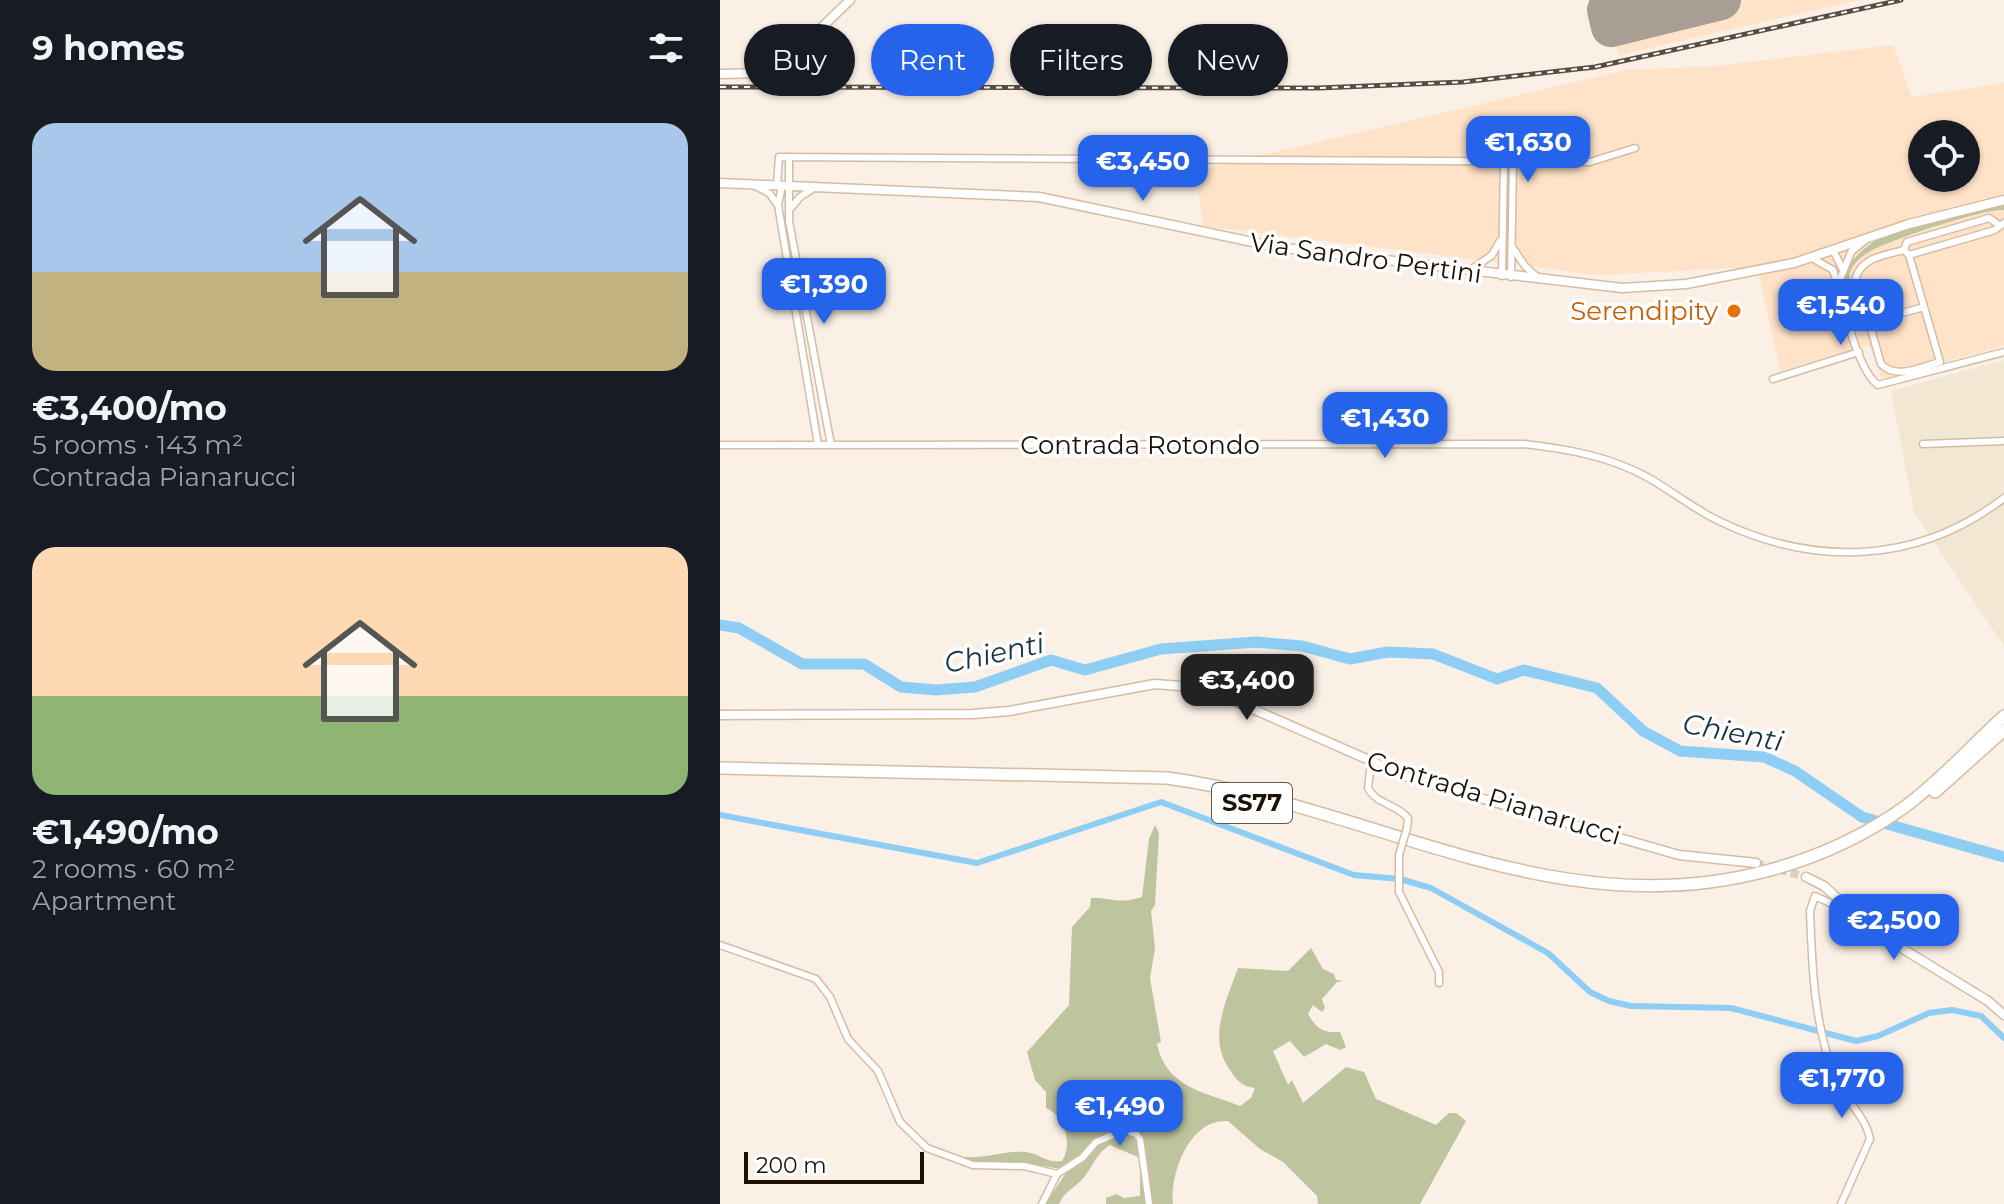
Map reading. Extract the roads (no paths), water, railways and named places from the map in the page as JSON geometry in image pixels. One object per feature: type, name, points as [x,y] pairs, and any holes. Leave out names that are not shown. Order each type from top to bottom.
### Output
[{"type":"highway","name":"SS77","points":[[1939,784],[2004,716]]},
{"type":"highway","name":"SS77","points":[[720,775],[1167,785],[1232,797],[1546,884],[1635,895],[1710,891],[1759,881],[1827,858],[1879,827],[1939,784],[2004,730]]},
{"type":"highway","name":"SS77","points":[[720,768],[1167,778],[1234,790],[1524,872],[1608,887],[1692,885],[1742,877],[1800,861],[1879,827]]},
{"type":"main road","points":[[720,74],[762,73],[781,67],[850,0]]},
{"type":"main road","name":"Via Sandro Pertini","points":[[720,183],[1039,197],[1229,239],[1550,281],[1654,287],[1812,258],[1939,215],[2004,200]]},
{"type":"main road","name":"Contrada Pianarucci","points":[[720,715],[973,714],[1009,711],[1128,687],[1184,684],[1224,694],[1410,778],[1679,855],[1756,863]]},
{"type":"main road","points":[[1806,877],[1824,886],[1872,930],[1988,1001],[2004,1015]]},
{"type":"street","points":[[831,445],[779,157],[1590,162],[1635,148]]},
{"type":"street","points":[[789,157],[778,205],[818,445]]},
{"type":"street","points":[[1504,161],[1501,238],[1506,276]]},
{"type":"street","points":[[1506,276],[1511,241],[1513,161]]},
{"type":"street","points":[[750,184],[769,193],[778,205]]},
{"type":"street","points":[[790,209],[800,197],[816,187]]},
{"type":"street","points":[[1502,205],[1512,206]]},
{"type":"street","points":[[1906,252],[1871,259],[1859,268],[1856,277],[1881,364],[1888,372],[1896,373],[1940,362],[1906,252],[1907,242],[1989,218],[2002,224],[1995,230],[1906,252]]},
{"type":"street","points":[[1465,271],[1492,255],[1501,238]]},
{"type":"street","points":[[1838,286],[1842,268],[1851,252],[1865,240]]},
{"type":"street","points":[[1511,241],[1525,266],[1550,281]]},
{"type":"street","points":[[1834,252],[1842,268]]},
{"type":"street","points":[[1834,252],[1833,270],[1859,352],[1868,375],[1883,386],[2004,352]]},
{"type":"street","points":[[1812,258],[1833,270]]},
{"type":"street","points":[[1851,327],[1924,307]]},
{"type":"street","points":[[1773,379],[1859,352]]},
{"type":"street","points":[[1923,444],[2004,441]]},
{"type":"street","name":"Contrada Rotondo","points":[[720,445],[1524,444],[1561,448],[1628,468],[1719,522],[1765,540],[1814,553],[1882,551],[1940,536],[2004,498]]},
{"type":"street","points":[[1371,763],[1368,788],[1378,802],[1401,810],[1408,818],[1399,855],[1398,883],[1439,972],[1439,983]]},
{"type":"street","points":[[1841,1204],[1870,1139],[1865,1125],[1839,1089],[1820,1031],[1810,911],[1815,896],[1832,904],[1843,904]]},
{"type":"street","points":[[720,945],[816,979],[830,997],[848,1039],[878,1071],[900,1122],[927,1148],[952,1160],[973,1165],[1024,1166],[1057,1174]]},
{"type":"street","points":[[1042,1204],[1057,1174],[1104,1138],[1131,1131],[1140,1139],[1149,1204]]},
{"type":"waterway","name":"Chienti","points":[[720,625],[739,628],[802,664],[864,664],[901,687],[936,690],[975,687],[1051,660],[1085,670],[1161,649],[1256,642],[1302,646],[1350,659],[1388,652],[1433,654],[1497,679],[1524,670],[1597,688],[1643,731],[1680,751],[1764,757],[1795,771],[1862,817],[2004,857]]},
{"type":"waterway","points":[[720,815],[977,863],[1161,802],[1354,875],[1400,879],[1431,888],[1548,953],[1590,992],[1609,1001],[1631,1006],[1731,1008],[1856,1041],[1878,1036],[1929,1013],[1952,1010],[1981,1016],[2004,1038]]},
{"type":"tunnel","points":[[1756,863],[1806,877]]},
{"type":"railway","points":[[720,87],[1319,88],[1463,82],[1595,67],[1901,0]]},
{"type":"place","name":"Serendipity","points":[[1734,311]]}]
